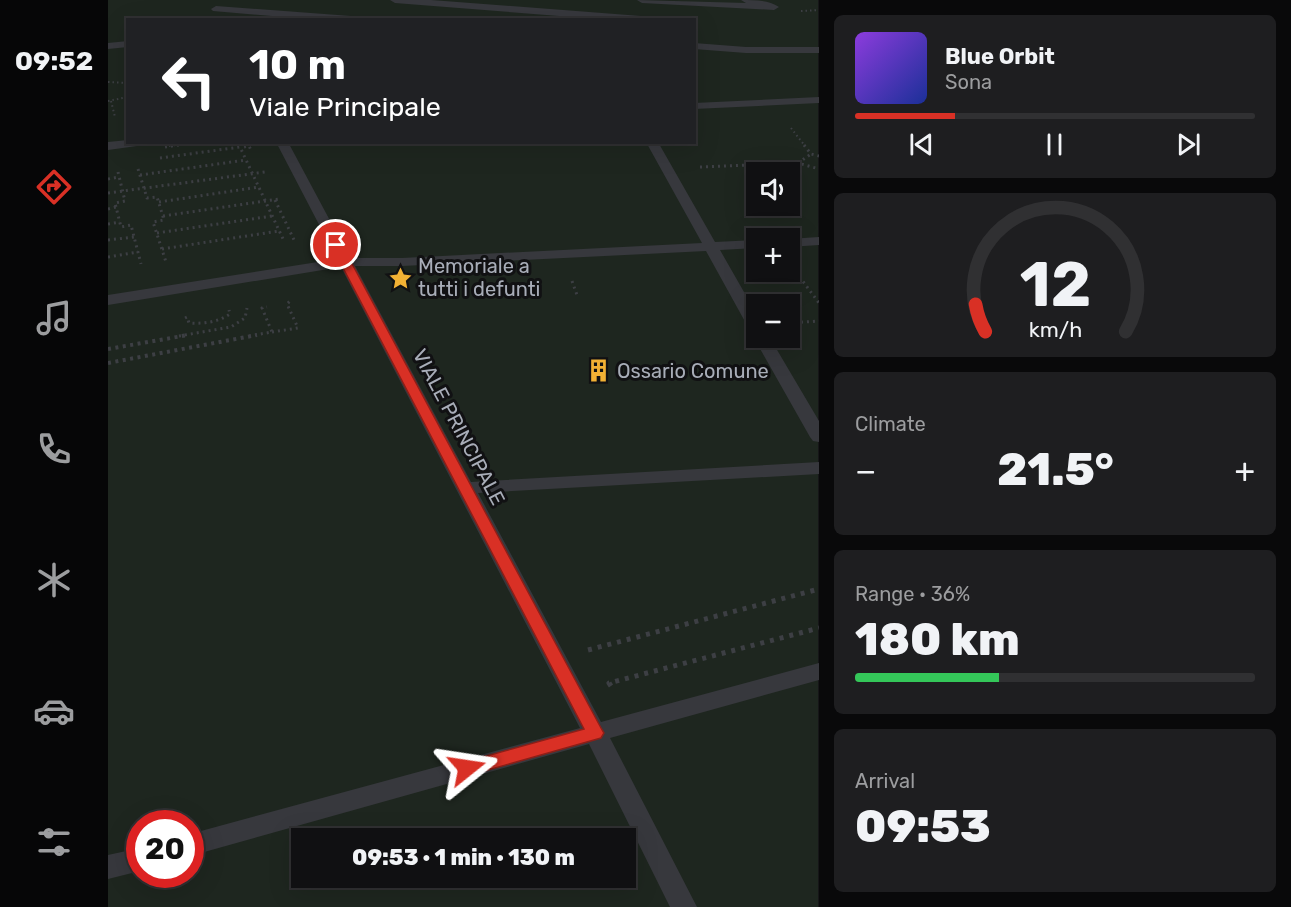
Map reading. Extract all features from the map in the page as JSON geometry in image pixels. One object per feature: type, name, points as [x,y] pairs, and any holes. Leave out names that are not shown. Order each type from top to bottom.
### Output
[{"type":"lane","points":[[395,0],[628,18]]},
{"type":"lane","points":[[642,0],[774,7],[746,0]]},
{"type":"lane","points":[[220,18],[214,4],[341,18]]},
{"type":"lane","points":[[108,46],[126,44]]},
{"type":"lane","points":[[696,45],[783,51],[819,56]]},
{"type":"lane","points":[[783,51],[819,50]]},
{"type":"lane","points":[[696,105],[819,100]]},
{"type":"lane","points":[[108,146],[126,144]]},
{"type":"lane","name":"VIALE PRINCIPALE","points":[[283,144],[595,733],[684,907]]},
{"type":"lane","points":[[653,144],[746,309]]},
{"type":"lane","points":[[800,242],[819,241]]},
{"type":"lane","points":[[108,300],[345,262],[402,262],[746,245]]},
{"type":"lane","points":[[768,348],[819,437]]},
{"type":"lane","points":[[466,488],[819,468]]},
{"type":"lane","points":[[204,840],[819,671]]},
{"type":"lane","points":[[108,867],[126,862]]},
{"type":"path","points":[[108,82],[126,83]]},
{"type":"path","points":[[108,101],[126,97]]},
{"type":"path","points":[[159,158],[240,147],[281,230],[286,247]]},
{"type":"path","points":[[799,162],[811,154]]},
{"type":"path","points":[[140,175],[246,160]]},
{"type":"path","points":[[136,162],[147,198],[157,197],[164,220],[153,222],[167,266],[161,267]]},
{"type":"path","points":[[116,164],[125,201],[115,203],[116,207],[122,227],[131,225],[143,270]]},
{"type":"path","points":[[800,164],[819,169]]},
{"type":"path","points":[[666,168],[746,165]]},
{"type":"path","points":[[108,193],[269,171]]},
{"type":"path","points":[[254,173],[262,172]]},
{"type":"path","points":[[108,179],[119,177]]},
{"type":"path","points":[[159,202],[259,187]]},
{"type":"path","points":[[163,216],[281,199]]},
{"type":"path","points":[[267,201],[275,200]]},
{"type":"path","points":[[108,209],[116,207]]},
{"type":"path","points":[[157,233],[282,214]]},
{"type":"path","points":[[108,224],[120,222]]},
{"type":"path","points":[[162,249],[290,229]]},
{"type":"path","points":[[108,240],[134,237]]},
{"type":"path","points":[[108,257],[138,252]]},
{"type":"path","points":[[800,277],[819,303]]},
{"type":"path","points":[[279,305],[287,304],[291,300]]},
{"type":"path","points":[[108,349],[231,327],[243,321],[247,315],[248,311],[243,303]]},
{"type":"path","points":[[108,363],[298,328],[287,304]]},
{"type":"path","points":[[270,306],[262,308],[272,332]]},
{"type":"path","points":[[193,324],[222,319],[230,314]]},
{"type":"path","points":[[800,322],[819,321]]},
{"type":"path","points":[[592,649],[819,589]]},
{"type":"path","points":[[614,690],[609,683],[819,628]]},
{"type":"shaded area","points":[[108,0],[818,0],[818,907],[108,907]]},
{"type":"place","name":"Memoriale a tutti i defunti","points":[[400,278]]},
{"type":"place","name":"Ossario Comune","points":[[599,371]]},
{"type":"route","points":[[336,245],[595,733],[467,768]]}]
